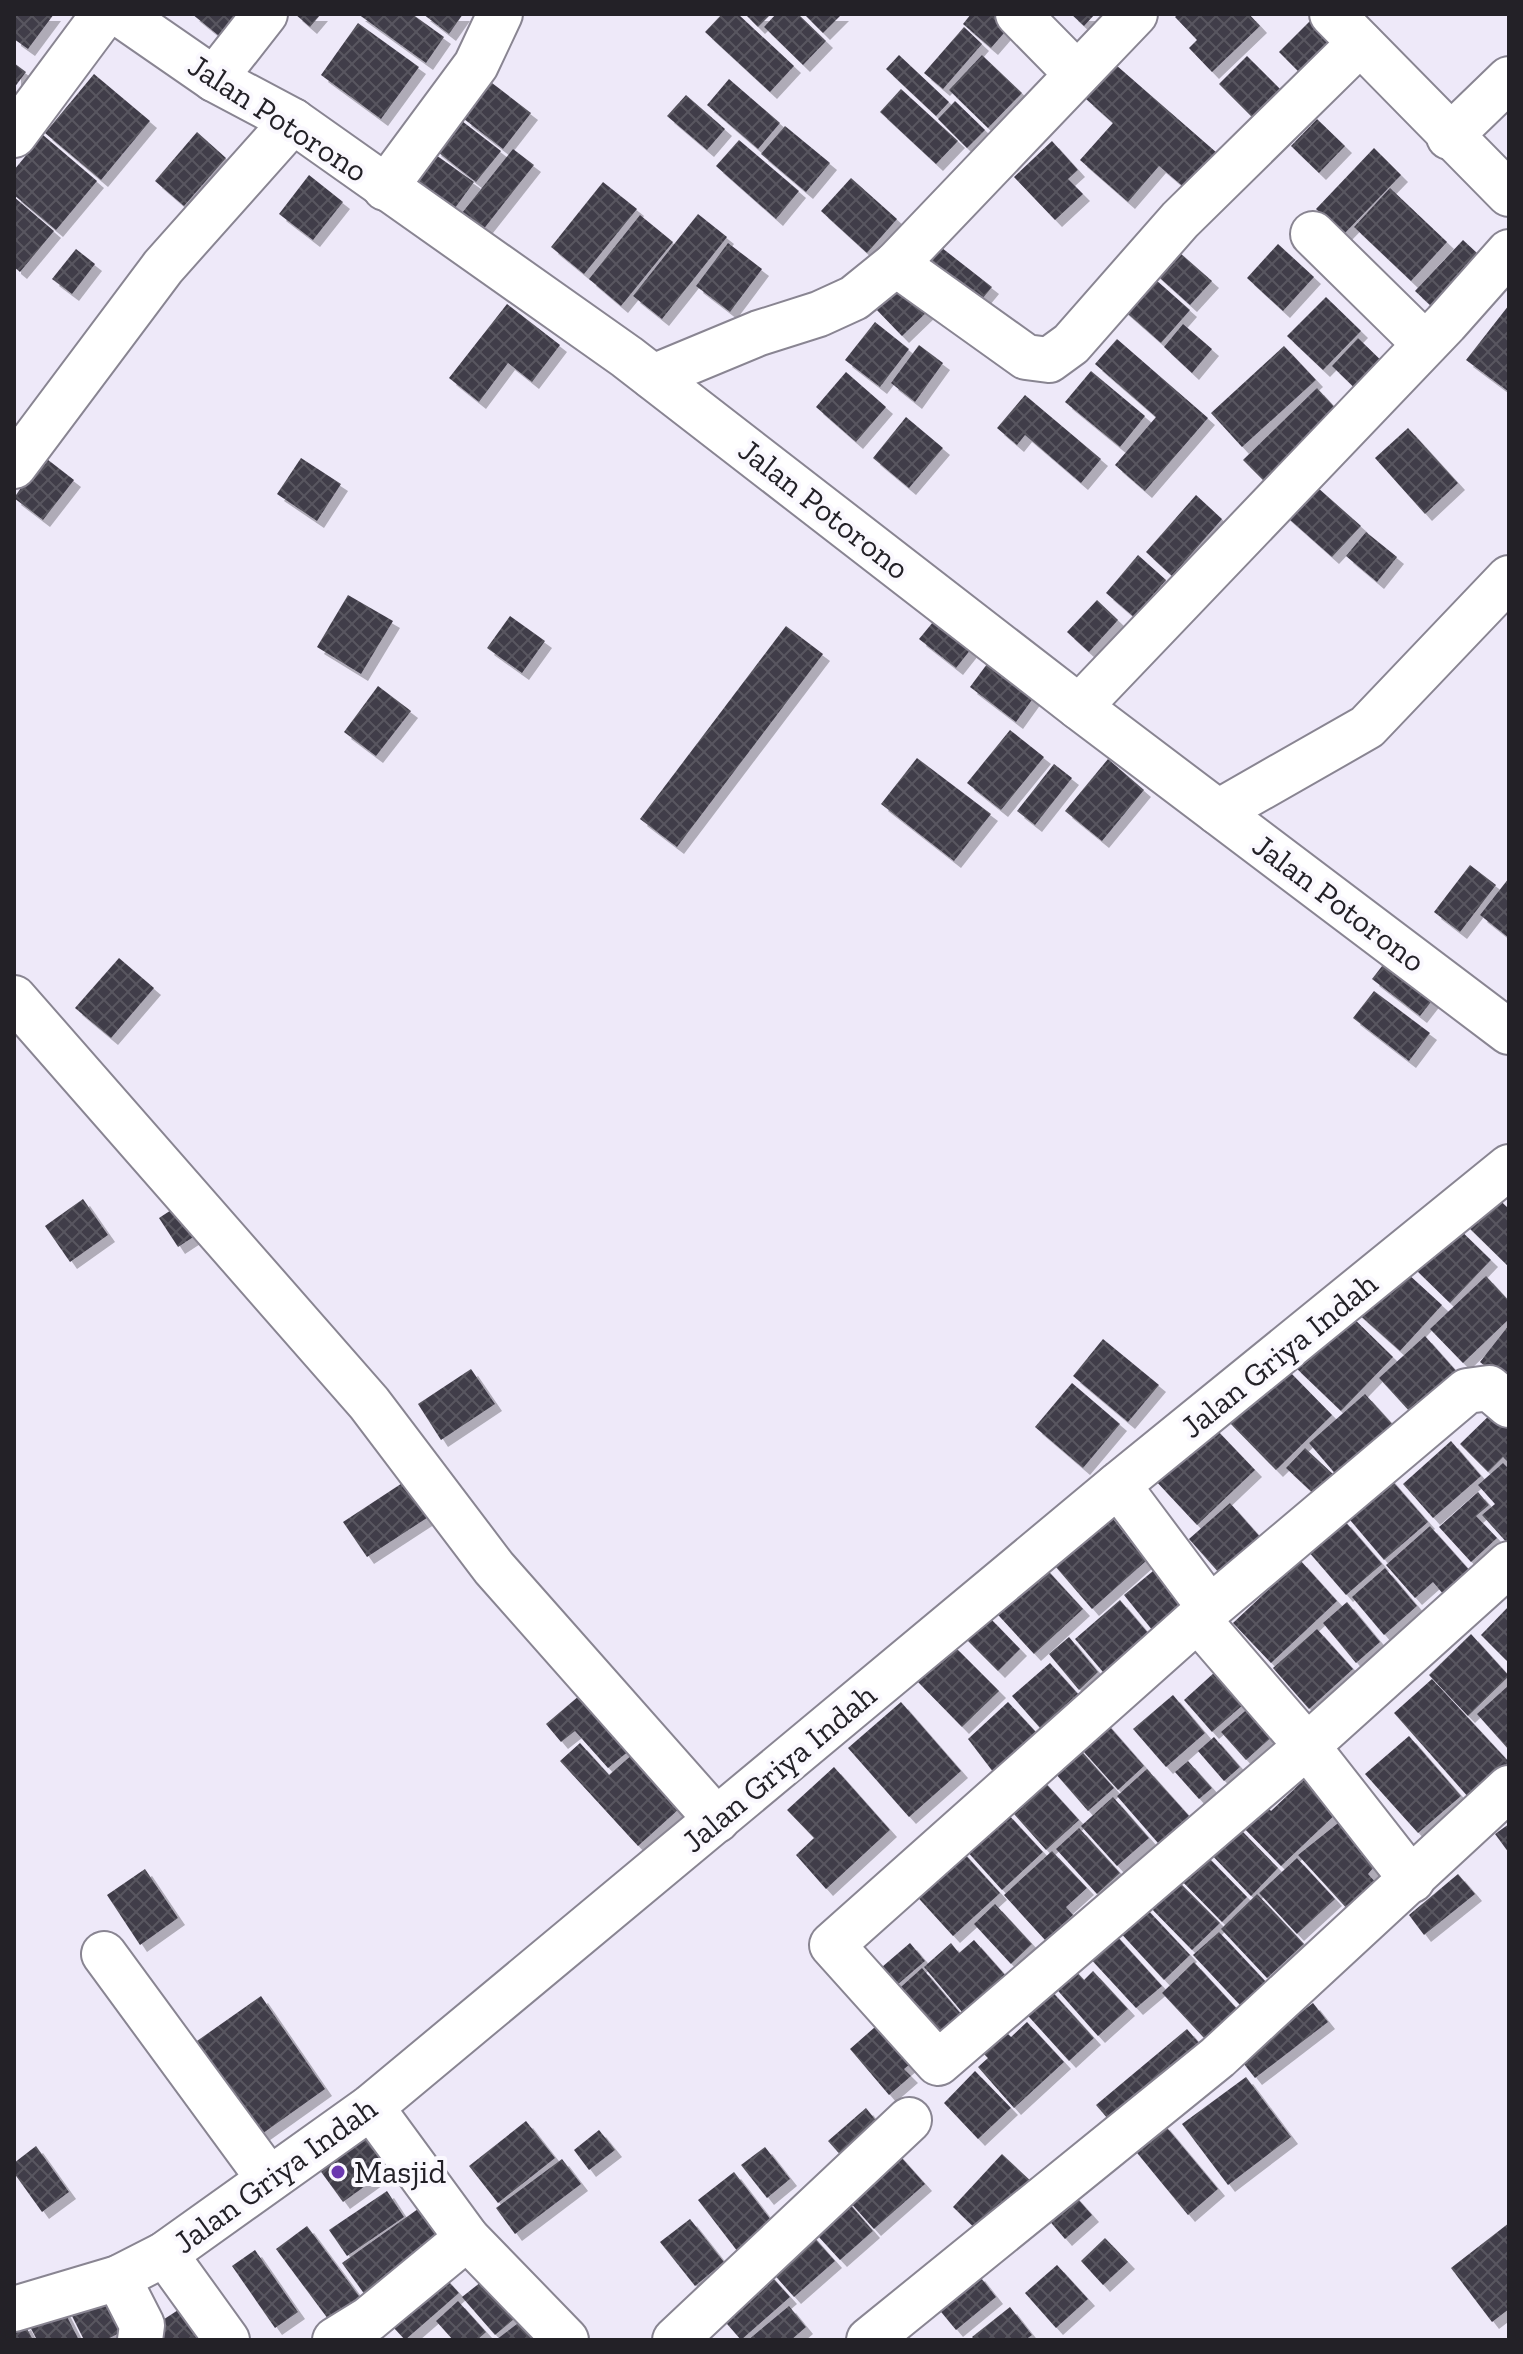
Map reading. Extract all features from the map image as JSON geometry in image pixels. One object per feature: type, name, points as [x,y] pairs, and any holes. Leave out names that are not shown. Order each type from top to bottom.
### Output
[{"type":"street","points":[[14,135],[104,14]]},
{"type":"street","name":"Jalan Potorono","points":[[120,14],[214,79],[293,121],[653,377],[1079,707],[1509,1032]]},
{"type":"street","points":[[214,79],[265,14]]},
{"type":"street","points":[[385,188],[476,65],[500,14]]},
{"type":"street","points":[[1018,14],[1077,74]]},
{"type":"street","points":[[653,377],[854,298],[896,264],[1135,14]]},
{"type":"street","points":[[896,264],[1026,357],[1049,360],[1071,344],[1346,28],[1449,137],[1509,194]]},
{"type":"street","points":[[1449,137],[1509,79]]},
{"type":"street","points":[[14,466],[163,267],[293,121]]},
{"type":"street","points":[[1313,234],[1425,344]]},
{"type":"street","points":[[1079,707],[1509,252]]},
{"type":"street","points":[[1218,812],[1367,727],[1509,578]]},
{"type":"street","points":[[14,998],[369,1403],[494,1568],[717,1820]]},
{"type":"street","name":"Jalan Griya Indah","points":[[14,2309],[118,2278],[165,2254],[371,2107],[1118,1485],[1509,1167]]},
{"type":"street","points":[[1509,1405],[1489,1388],[1467,1391],[1205,1614],[832,1945],[938,2063],[1307,1746],[1509,1564]]},
{"type":"street","points":[[1118,1485],[1205,1614],[1412,1880]]},
{"type":"street","points":[[869,2340],[1218,2057],[1509,1788]]},
{"type":"street","points":[[104,1954],[269,2179]]},
{"type":"street","points":[[371,2107],[467,2238],[566,2340]]},
{"type":"street","points":[[675,2340],[909,2120]]},
{"type":"street","points":[[335,2340],[369,2319],[467,2238]]},
{"type":"street","points":[[165,2254],[227,2340]]},
{"type":"street","points":[[118,2278],[142,2325],[140,2340]]},
{"type":"building","points":[[14,14],[54,14],[28,49],[14,39]]},
{"type":"building","points":[[192,14],[261,14],[234,48]]},
{"type":"building","points":[[295,14],[321,14],[310,27]]},
{"type":"building","points":[[358,14],[412,14],[444,37],[426,63]]},
{"type":"building","points":[[423,14],[463,14],[449,34]]},
{"type":"building","points":[[722,14],[738,14],[794,66],[770,92],[705,32]]},
{"type":"building","points":[[745,14],[771,14],[758,27]]},
{"type":"building","points":[[776,14],[798,14],[826,41],[803,65],[764,27]]},
{"type":"building","points":[[804,14],[842,14],[823,33]]},
{"type":"building","points":[[971,14],[1012,14],[1017,18],[991,48],[963,24]]},
{"type":"building","points":[[1071,14],[1095,14],[1084,26]]},
{"type":"building","points":[[1178,14],[1249,14],[1260,26],[1212,72],[1189,48],[1197,40],[1175,17]]},
{"type":"building","points":[[1313,18],[1340,45],[1306,79],[1279,52]]},
{"type":"building","points":[[358,23],[419,67],[381,119],[321,75]]},
{"type":"building","points":[[964,27],[982,44],[943,89],[924,73]]},
{"type":"building","points":[[899,55],[949,102],[936,116],[886,69]]},
{"type":"building","points":[[982,55],[1022,93],[988,128],[949,90]]},
{"type":"building","points":[[1247,56],[1283,92],[1255,120],[1219,84]]},
{"type":"building","points":[[14,63],[26,72],[14,88]]},
{"type":"building","points":[[1116,65],[1217,153],[1186,189],[1159,166],[1128,202],[1080,160],[1113,123],[1086,99]]},
{"type":"building","points":[[94,74],[150,121],[101,180],[45,133]]},
{"type":"building","points":[[729,79],[780,123],[758,149],[707,105]]},
{"type":"building","points":[[492,83],[531,113],[503,149],[464,119]]},
{"type":"building","points":[[901,89],[958,141],[936,164],[880,112]]},
{"type":"building","points":[[686,95],[725,129],[707,150],[667,116]]},
{"type":"building","points":[[955,101],[985,130],[967,148],[938,119]]},
{"type":"building","points":[[458,118],[501,151],[476,182],[434,149]]},
{"type":"building","points":[[1317,119],[1345,146],[1319,173],[1291,146]]},
{"type":"building","points":[[785,126],[830,163],[806,192],[761,154]]},
{"type":"building","points":[[197,132],[226,158],[184,206],[155,181]]},
{"type":"building","points":[[43,135],[97,181],[56,230],[14,195],[14,170]]},
{"type":"building","points":[[739,140],[799,191],[776,219],[716,166]]},
{"type":"building","points":[[1052,141],[1078,170],[1068,179],[1083,194],[1055,220],[1014,177]]},
{"type":"building","points":[[426,148],[474,182],[452,212],[405,177]]},
{"type":"building","points":[[1374,148],[1401,175],[1343,235],[1316,209]]},
{"type":"building","points":[[513,149],[534,165],[475,240],[454,223]]},
{"type":"building","points":[[309,175],[343,202],[313,240],[279,214]]},
{"type":"building","points":[[851,178],[897,219],[867,253],[821,211]]},
{"type":"building","points":[[603,182],[637,209],[584,274],[551,247]]},
{"type":"building","points":[[1390,188],[1447,242],[1411,281],[1354,227]]},
{"type":"building","points":[[14,197],[54,231],[20,272],[14,267]]},
{"type":"building","points":[[698,214],[727,237],[662,319],[633,296]]},
{"type":"building","points":[[640,215],[673,242],[621,306],[589,279]]},
{"type":"building","points":[[1463,240],[1491,266],[1444,318],[1415,291]]},
{"type":"building","points":[[728,243],[762,269],[730,312],[696,286]]},
{"type":"building","points":[[1278,244],[1314,277],[1283,311],[1247,278]]},
{"type":"building","points":[[1171,245],[1212,281],[1190,305],[1150,269]]},
{"type":"building","points":[[942,248],[992,287],[974,309],[924,271]]},
{"type":"building","points":[[76,249],[95,264],[72,294],[52,279]]},
{"type":"building","points":[[1147,272],[1190,310],[1161,343],[1119,306]]},
{"type":"building","points":[[903,280],[931,308],[902,336],[874,307]]},
{"type":"building","points":[[1326,297],[1361,331],[1323,370],[1287,336]]},
{"type":"building","points":[[507,304],[560,345],[532,382],[508,363],[479,402],[449,378]]},
{"type":"building","points":[[1509,305],[1509,392],[1466,360]]},
{"type":"building","points":[[875,322],[909,349],[880,387],[845,360]]},
{"type":"building","points":[[1183,324],[1212,349],[1192,373],[1164,347]]},
{"type":"building","points":[[1358,338],[1393,372],[1366,399],[1332,366]]},
{"type":"building","points":[[1117,339],[1208,418],[1145,491],[1115,465],[1156,417],[1095,364]]},
{"type":"building","points":[[919,345],[943,363],[915,402],[891,383]]},
{"type":"building","points":[[1284,346],[1316,380],[1242,447],[1211,413]]},
{"type":"building","points":[[1091,371],[1145,416],[1120,447],[1065,402]]},
{"type":"building","points":[[846,372],[886,407],[856,442],[816,407]]},
{"type":"building","points":[[1317,388],[1340,413],[1267,484],[1243,460]]},
{"type":"building","points":[[1025,395],[1101,459],[1081,483],[1025,435],[1017,445],[997,428]]},
{"type":"building","points":[[906,417],[943,448],[909,488],[873,458]]},
{"type":"building","points":[[1408,428],[1458,483],[1425,514],[1375,458]]},
{"type":"building","points":[[43,456],[74,480],[43,520],[14,498]]},
{"type":"building","points":[[301,458],[341,484],[317,521],[277,494]]},
{"type":"building","points":[[1317,487],[1361,526],[1332,557],[1279,510]]},
{"type":"building","points":[[1196,495],[1222,519],[1172,576],[1146,552]]},
{"type":"building","points":[[1366,532],[1397,557],[1377,582],[1346,556]]},
{"type":"building","points":[[1138,555],[1166,580],[1134,617],[1106,593]]},
{"type":"building","points":[[348,595],[393,621],[361,674],[317,647]]},
{"type":"building","points":[[1097,600],[1118,620],[1089,652],[1067,632]]},
{"type":"building","points":[[510,616],[545,641],[522,673],[487,648]]},
{"type":"building","points":[[938,616],[975,644],[956,668],[919,639]]},
{"type":"building","points":[[786,626],[823,654],[677,847],[640,819]]},
{"type":"building","points":[[993,656],[1039,690],[1016,722],[970,687]]},
{"type":"building","points":[[378,686],[411,711],[376,756],[344,732]]},
{"type":"building","points":[[1010,730],[1044,757],[1001,810],[967,783]]},
{"type":"building","points":[[917,758],[991,814],[954,861],[881,804]]},
{"type":"building","points":[[1108,759],[1144,790],[1102,841],[1065,811]]},
{"type":"building","points":[[1054,764],[1072,778],[1035,825],[1017,811]]},
{"type":"building","points":[[1470,865],[1496,885],[1460,932],[1434,912]]},
{"type":"building","points":[[1509,878],[1509,938],[1480,915]]},
{"type":"building","points":[[1393,952],[1441,989],[1420,1016],[1372,979]]},
{"type":"building","points":[[119,958],[154,988],[111,1038],[75,1008]]},
{"type":"building","points":[[1374,991],[1430,1033],[1409,1061],[1353,1018]]},
{"type":"building","points":[[1490,1191],[1509,1209],[1509,1267],[1462,1221]]},
{"type":"building","points":[[83,1199],[108,1235],[70,1262],[45,1226]]},
{"type":"building","points":[[185,1201],[204,1230],[178,1247],[159,1218]]},
{"type":"building","points":[[1453,1223],[1491,1260],[1450,1303],[1411,1265]]},
{"type":"building","points":[[1396,1263],[1442,1305],[1400,1351],[1354,1310]]},
{"type":"building","points":[[1486,1276],[1509,1301],[1509,1319],[1463,1363],[1430,1329]]},
{"type":"building","points":[[1347,1312],[1393,1357],[1341,1411],[1294,1366]]},
{"type":"building","points":[[1509,1325],[1509,1385],[1480,1362]]},
{"type":"building","points":[[1425,1336],[1457,1372],[1411,1413],[1379,1378]]},
{"type":"building","points":[[1103,1339],[1159,1385],[1128,1422],[1073,1376]]},
{"type":"building","points":[[1282,1364],[1332,1415],[1276,1470],[1226,1419]]},
{"type":"building","points":[[471,1369],[495,1404],[441,1440],[418,1404]]},
{"type":"building","points":[[1072,1383],[1120,1424],[1083,1468],[1035,1427]]},
{"type":"building","points":[[1365,1394],[1395,1427],[1338,1477],[1309,1443]]},
{"type":"building","points":[[1498,1407],[1509,1419],[1509,1463],[1503,1457],[1488,1472],[1460,1444]]},
{"type":"building","points":[[1212,1425],[1255,1470],[1197,1525],[1154,1479]]},
{"type":"building","points":[[1451,1441],[1481,1476],[1433,1518],[1403,1484]]},
{"type":"building","points":[[1305,1448],[1335,1476],[1316,1496],[1286,1468]]},
{"type":"building","points":[[1503,1463],[1509,1469],[1509,1545],[1482,1515],[1495,1504],[1478,1485]]},
{"type":"building","points":[[413,1476],[436,1512],[367,1557],[343,1522]]},
{"type":"building","points":[[1388,1476],[1428,1522],[1384,1560],[1345,1514]]},
{"type":"building","points":[[1478,1492],[1489,1505],[1476,1516],[1497,1538],[1471,1562],[1439,1527]]},
{"type":"building","points":[[1230,1503],[1261,1538],[1220,1574],[1189,1539]]},
{"type":"building","points":[[1106,1510],[1146,1561],[1092,1609],[1049,1559]]},
{"type":"building","points":[[1344,1520],[1382,1564],[1346,1595],[1308,1551]]},
{"type":"building","points":[[1430,1526],[1470,1571],[1444,1595],[1433,1582],[1415,1598],[1386,1565]]},
{"type":"building","points":[[1038,1560],[1083,1609],[1034,1654],[989,1605]]},
{"type":"building","points":[[1300,1560],[1337,1601],[1271,1663],[1233,1623]]},
{"type":"building","points":[[1164,1562],[1194,1597],[1153,1631],[1124,1595]]},
{"type":"building","points":[[1385,1568],[1417,1606],[1384,1635],[1352,1597]]},
{"type":"building","points":[[1120,1600],[1148,1633],[1103,1672],[1075,1639]]},
{"type":"building","points":[[1347,1602],[1380,1642],[1356,1663],[1323,1623]]},
{"type":"building","points":[[1509,1606],[1509,1663],[1481,1635]]},
{"type":"building","points":[[989,1617],[1020,1649],[998,1671],[966,1639]]},
{"type":"building","points":[[1317,1629],[1353,1669],[1309,1709],[1273,1668]]},
{"type":"building","points":[[1471,1634],[1509,1676],[1468,1716],[1429,1675]]},
{"type":"building","points":[[1069,1637],[1098,1672],[1079,1690],[1049,1654]]},
{"type":"building","points":[[953,1645],[999,1691],[962,1727],[917,1681]]},
{"type":"building","points":[[1050,1663],[1078,1694],[1040,1728],[1012,1696]]},
{"type":"building","points":[[1215,1672],[1244,1704],[1212,1732],[1184,1700]]},
{"type":"building","points":[[1432,1679],[1509,1762],[1470,1799],[1394,1713]]},
{"type":"building","points":[[593,1684],[641,1741],[608,1768],[575,1731],[561,1742],[546,1724]]},
{"type":"building","points":[[1509,1685],[1509,1750],[1477,1714]]},
{"type":"building","points":[[1173,1695],[1205,1733],[1166,1767],[1133,1729]]},
{"type":"building","points":[[1259,1699],[1283,1727],[1246,1760],[1221,1732]]},
{"type":"building","points":[[901,1702],[961,1771],[909,1817],[848,1748]]},
{"type":"building","points":[[1008,1702],[1046,1743],[1000,1781],[968,1739]]},
{"type":"building","points":[[1102,1718],[1144,1766],[1118,1790],[1075,1742]]},
{"type":"building","points":[[1409,1736],[1461,1796],[1418,1833],[1365,1774]]},
{"type":"building","points":[[1214,1737],[1240,1767],[1224,1781],[1198,1751]]},
{"type":"building","points":[[580,1743],[609,1775],[642,1746],[690,1799],[638,1846],[560,1761]]},
{"type":"building","points":[[1074,1743],[1114,1788],[1088,1811],[1049,1766]]},
{"type":"building","points":[[1188,1761],[1212,1788],[1199,1799],[1175,1772]]},
{"type":"building","points":[[834,1767],[890,1830],[826,1889],[796,1855],[814,1838],[787,1810]]},
{"type":"building","points":[[1147,1769],[1189,1816],[1158,1843],[1117,1796]]},
{"type":"building","points":[[1039,1776],[1079,1820],[1046,1850],[1014,1814],[1023,1806],[1015,1797]]},
{"type":"building","points":[[1308,1776],[1340,1810],[1281,1866],[1239,1823],[1262,1802],[1271,1811]]},
{"type":"building","points":[[1113,1797],[1149,1838],[1117,1866],[1081,1826]]},
{"type":"building","points":[[1006,1812],[1043,1852],[1002,1890],[965,1849]]},
{"type":"building","points":[[1347,1816],[1379,1861],[1368,1874],[1379,1886],[1350,1912],[1298,1855]]},
{"type":"building","points":[[1234,1823],[1278,1868],[1251,1896],[1207,1850]]},
{"type":"building","points":[[1509,1824],[1509,1853],[1495,1834]]},
{"type":"building","points":[[1079,1828],[1120,1873],[1097,1894],[1056,1849]]},
{"type":"building","points":[[960,1849],[1000,1893],[953,1936],[912,1891]]},
{"type":"building","points":[[1052,1851],[1087,1888],[1066,1907],[1073,1915],[1045,1940],[1004,1895]]},
{"type":"building","points":[[1202,1851],[1247,1897],[1222,1922],[1177,1876]]},
{"type":"building","points":[[1297,1858],[1335,1899],[1297,1934],[1259,1893]]},
{"type":"building","points":[[145,1869],[178,1918],[140,1945],[107,1895]]},
{"type":"building","points":[[1458,1874],[1475,1894],[1424,1935],[1409,1915]]},
{"type":"building","points":[[1175,1878],[1220,1923],[1192,1950],[1147,1904]]},
{"type":"building","points":[[1257,1894],[1304,1944],[1267,1978],[1221,1929]]},
{"type":"building","points":[[995,1904],[1032,1944],[1011,1964],[974,1924]]},
{"type":"building","points":[[1143,1905],[1190,1955],[1164,1980],[1117,1929]]},
{"type":"building","points":[[1113,1932],[1162,1986],[1136,2008],[1087,1955]]},
{"type":"building","points":[[1219,1932],[1266,1982],[1240,2005],[1193,1955]]},
{"type":"building","points":[[974,1940],[1005,1975],[962,2012],[924,1967],[951,1943],[959,1953]]},
{"type":"building","points":[[910,1943],[925,1961],[897,1985],[882,1967]]},
{"type":"building","points":[[1194,1962],[1237,2009],[1205,2039],[1162,1993]]},
{"type":"building","points":[[1071,1966],[1084,1980],[1093,1971],[1128,2009],[1098,2036],[1052,1984]]},
{"type":"building","points":[[922,1968],[961,2014],[931,2039],[892,1995]]},
{"type":"building","points":[[1046,1985],[1094,2038],[1069,2061],[1021,2008]]},
{"type":"building","points":[[261,1996],[325,2089],[252,2141],[187,2048]]},
{"type":"building","points":[[1313,2003],[1328,2022],[1255,2078],[1240,2059]]},
{"type":"building","points":[[883,2020],[916,2059],[904,2069],[911,2076],[889,2095],[850,2049]]},
{"type":"building","points":[[1027,2022],[1064,2062],[1014,2108],[978,2067],[988,2058],[976,2046],[999,2025],[1011,2037]]},
{"type":"building","points":[[1187,2029],[1205,2050],[1114,2126],[1096,2105]]},
{"type":"building","points":[[975,2071],[1011,2108],[978,2139],[944,2103]]},
{"type":"building","points":[[1246,2077],[1291,2137],[1228,2185],[1182,2124]]},
{"type":"building","points":[[866,2108],[882,2128],[845,2160],[828,2141]]},
{"type":"building","points":[[526,2121],[555,2158],[498,2203],[469,2166]]},
{"type":"building","points":[[1163,2123],[1218,2189],[1188,2215],[1133,2148]]},
{"type":"building","points":[[373,2129],[397,2163],[343,2202],[319,2169]]},
{"type":"building","points":[[599,2130],[615,2150],[589,2170],[574,2150]]},
{"type":"building","points":[[36,2146],[69,2192],[42,2212],[14,2173],[14,2163]]},
{"type":"building","points":[[891,2146],[925,2184],[874,2229],[840,2191]]},
{"type":"building","points":[[765,2147],[790,2179],[767,2198],[741,2165]]},
{"type":"building","points":[[1002,2154],[1034,2184],[984,2237],[953,2207]]},
{"type":"building","points":[[562,2159],[581,2184],[515,2234],[496,2208]]},
{"type":"building","points":[[734,2172],[774,2224],[738,2252],[698,2200]]},
{"type":"building","points":[[1068,2188],[1092,2215],[1065,2239],[1041,2211]]},
{"type":"building","points":[[387,2191],[404,2217],[347,2256],[329,2230]]},
{"type":"building","points":[[840,2193],[873,2231],[840,2260],[806,2223]]},
{"type":"building","points":[[425,2204],[451,2239],[368,2299],[342,2263]]},
{"type":"building","points":[[690,2219],[724,2262],[695,2286],[660,2242]]},
{"type":"building","points":[[1509,2223],[1509,2309],[1492,2322],[1451,2268]]},
{"type":"building","points":[[803,2225],[835,2261],[794,2297],[763,2262]]},
{"type":"building","points":[[307,2226],[368,2308],[337,2331],[276,2249]]},
{"type":"building","points":[[1105,2238],[1128,2262],[1103,2285],[1081,2261]]},
{"type":"building","points":[[255,2250],[298,2312],[275,2328],[232,2266]]},
{"type":"building","points":[[1057,2265],[1088,2299],[1056,2328],[1025,2293]]},
{"type":"building","points":[[762,2266],[790,2297],[741,2340],[714,2309]]},
{"type":"building","points":[[436,2268],[459,2293],[405,2340],[383,2316]]},
{"type":"building","points":[[978,2274],[996,2297],[956,2330],[937,2307]]},
{"type":"building","points":[[112,2282],[134,2325],[106,2340],[84,2340],[67,2306]]},
{"type":"building","points":[[481,2282],[519,2315],[495,2335],[462,2297]]},
{"type":"building","points":[[195,2299],[214,2329],[198,2340],[156,2340],[149,2329]]},
{"type":"building","points":[[458,2301],[486,2332],[477,2340],[453,2340],[436,2321]]},
{"type":"building","points":[[61,2305],[79,2340],[37,2340],[28,2323]]},
{"type":"building","points":[[789,2306],[806,2327],[791,2340],[748,2340]]},
{"type":"building","points":[[1010,2307],[1032,2335],[1025,2340],[975,2340],[972,2337]]},
{"type":"building","points":[[526,2317],[543,2340],[496,2340]]},
{"type":"building","points":[[24,2323],[33,2340],[14,2340],[14,2328]]},
{"type":"place","name":"Masjid","points":[[338,2172]]}]
